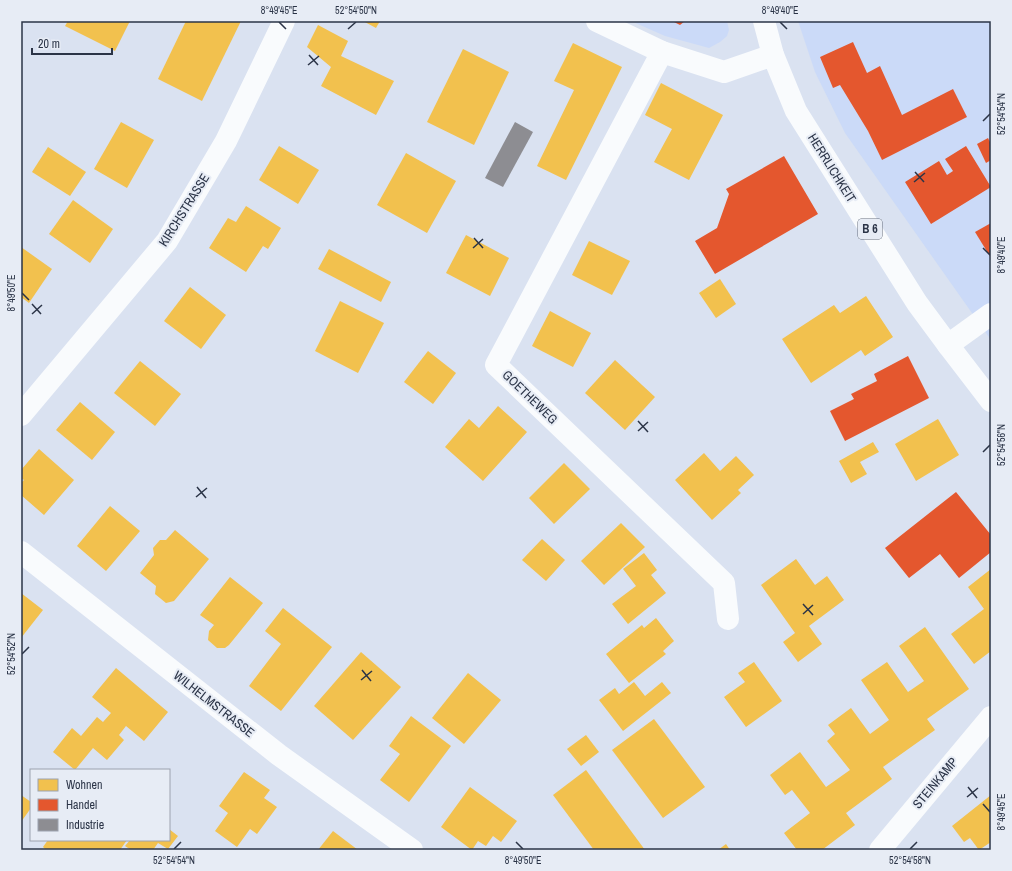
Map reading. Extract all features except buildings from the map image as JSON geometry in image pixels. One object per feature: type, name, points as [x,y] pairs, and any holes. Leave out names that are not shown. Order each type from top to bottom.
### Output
[{"type":"street","name":"KIRCHSTRASSE","points":[[21,415],[167,241],[226,141],[284,21]]},
{"type":"street","points":[[597,21],[662,52],[724,72],[773,55]]},
{"type":"street","name":"HERRLICHKEIT","points":[[764,21],[773,55],[796,111],[917,303],[991,401]]},
{"type":"street","name":"GOETHEWEG","points":[[662,52],[496,365],[724,583],[728,619]]},
{"type":"street","points":[[948,345],[991,314]]},
{"type":"street","name":"WILHELMSTRASSE","points":[[21,552],[279,755],[412,850]]},
{"type":"street","name":"STEINKAMP","points":[[880,850],[991,717]]},
{"type":"shaded area","points":[[631,21],[727,21],[729,30],[727,36],[709,48],[665,36]]},
{"type":"shaded area","points":[[798,21],[991,21],[991,340],[845,133],[815,72]]}]
